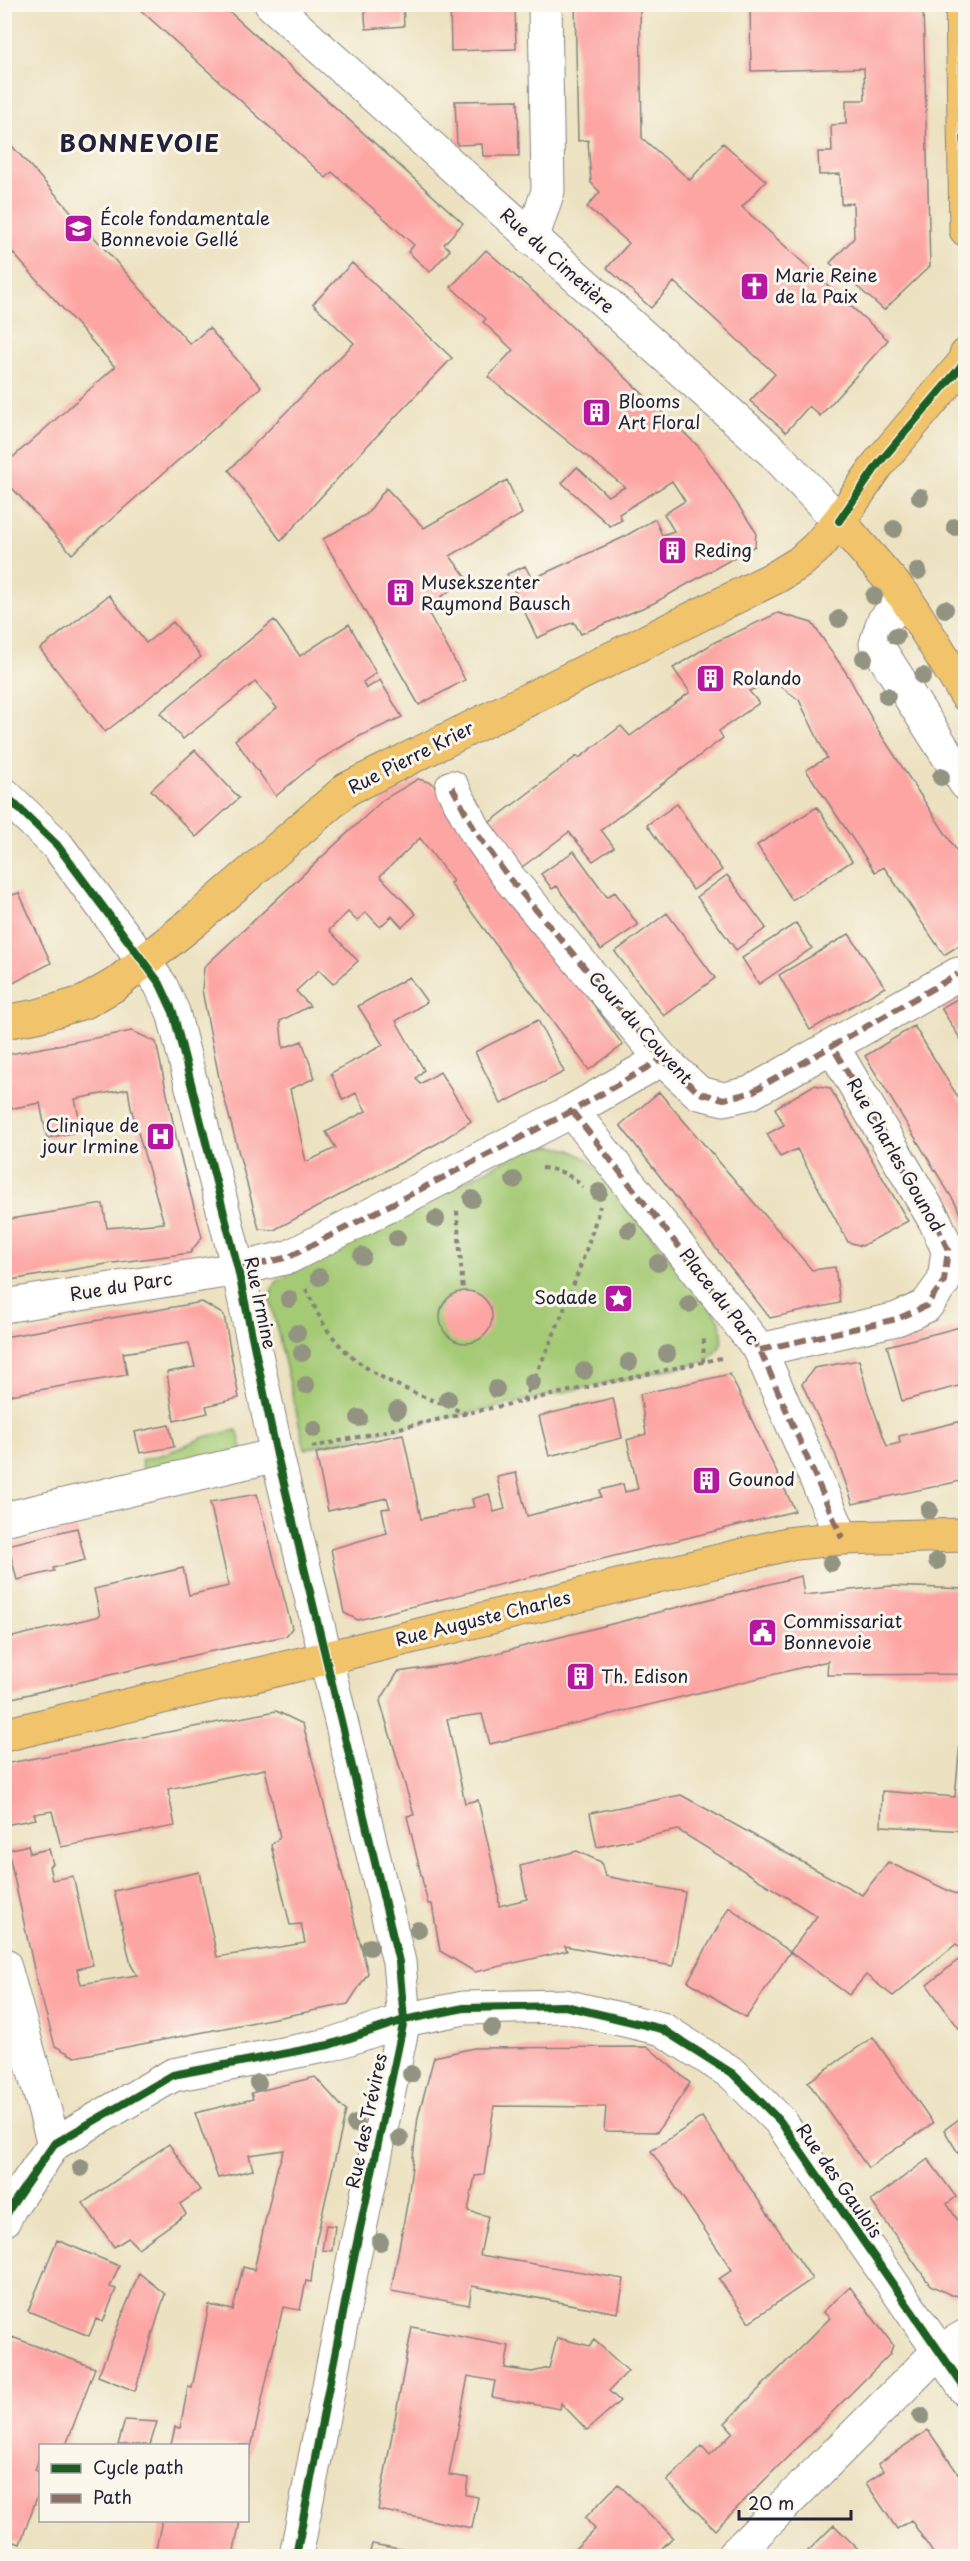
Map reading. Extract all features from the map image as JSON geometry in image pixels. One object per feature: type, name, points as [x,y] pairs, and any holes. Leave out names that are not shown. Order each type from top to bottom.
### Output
[{"type":"main road","points":[[962,4],[966,230]]},
{"type":"main road","name":"Rue Pierre Krier","points":[[4,1022],[38,1016],[85,1002],[116,984],[346,789],[776,577],[817,547],[839,521],[879,463],[965,362]]},
{"type":"main road","points":[[839,521],[905,597],[966,695]]},
{"type":"main road","name":"Rue Auguste Charles","points":[[4,1735],[787,1544],[842,1538],[966,1535]]},
{"type":"street","name":"Rue du Cimetière","points":[[271,4],[774,453],[839,521]]},
{"type":"street","points":[[532,238],[548,191],[545,4]]},
{"type":"street","points":[[905,597],[883,622],[876,644],[966,784]]},
{"type":"street","name":"Cour du Couvent","points":[[452,786],[476,832],[509,878],[662,1059],[699,1093],[724,1099],[750,1093],[958,975]]},
{"type":"street","name":"Rue Irmine","points":[[4,794],[57,845],[160,984],[173,1012],[238,1269],[276,1455],[326,1658]]},
{"type":"street","name":"Rue Charles Gounod","points":[[760,1350],[897,1318],[926,1306],[944,1281],[948,1250],[935,1221],[832,1046]]},
{"type":"street","points":[[238,1269],[289,1257],[572,1111],[662,1059]]},
{"type":"street","name":"Place du Parc","points":[[572,1111],[760,1350],[842,1538]]},
{"type":"street","name":"Rue du Parc","points":[[4,1306],[238,1269]]},
{"type":"street","points":[[4,1519],[276,1455]]},
{"type":"street","name":"Rue des Trévires","points":[[296,2556],[354,2257],[404,2020],[399,1962],[326,1658]]},
{"type":"street","points":[[4,1964],[54,2144],[4,2220]]},
{"type":"street","name":"Rue des Gaulois","points":[[54,2144],[173,2075],[329,2045],[404,2020],[464,2008],[564,2006],[662,2029],[733,2074],[780,2121],[952,2344],[966,2390]]},
{"type":"street","points":[[733,2556],[952,2344]]},
{"type":"path","points":[[536,1168],[554,1169],[573,1177],[587,1191]]},
{"type":"path","points":[[594,1198],[607,1215]]},
{"type":"path","points":[[522,1402],[567,1305],[584,1262],[600,1206]]},
{"type":"path","points":[[457,1210],[463,1292]]},
{"type":"path","points":[[289,1257],[321,1320],[333,1338],[356,1360],[390,1383],[467,1414]]},
{"type":"path","points":[[703,1362],[704,1330]]},
{"type":"path","points":[[276,1455],[760,1350]]},
{"type":"path","points":[[309,1437],[311,1448]]},
{"type":"green space","points":[[551,1146],[571,1150],[589,1160],[719,1319],[722,1339],[714,1354],[703,1362],[305,1449],[270,1299],[272,1289],[278,1280],[513,1156],[531,1148]]},
{"type":"green space","points":[[237,1430],[243,1451],[145,1476],[141,1460],[168,1453],[204,1437]]},
{"type":"building","points":[[364,4],[403,4],[404,26],[366,29]]},
{"type":"building","points":[[450,4],[515,4],[516,49],[451,51]]},
{"type":"building","name":"Marie Reine de la Paix","points":[[575,4],[640,4],[642,138],[690,180],[723,143],[766,181],[742,207],[888,340],[820,416],[809,406],[786,432],[750,401],[775,374],[674,282],[651,308],[607,268],[629,243],[587,207],[600,192],[591,183],[588,140],[578,141]]},
{"type":"building","points":[[750,4],[923,4],[930,266],[884,310],[830,263],[854,238],[853,203],[841,204],[840,174],[819,175],[818,152],[832,152],[831,125],[846,124],[846,100],[865,100],[864,68],[751,71]]},
{"type":"building","points":[[135,5],[222,5],[463,223],[444,244],[450,250],[430,272],[408,252],[414,245],[332,172],[326,178]]},
{"type":"building","points":[[518,100],[519,156],[483,156],[482,144],[457,145],[455,101]]},
{"type":"building","points":[[4,137],[190,344],[209,328],[261,387],[72,554],[4,479],[4,465],[115,367],[4,243]]},
{"type":"building","points":[[486,250],[553,309],[699,447],[756,532],[755,546],[654,603],[581,634],[574,622],[537,638],[507,574],[525,566],[532,579],[622,538],[655,519],[662,535],[674,531],[664,514],[685,501],[672,481],[619,514],[622,520],[610,526],[562,483],[577,467],[608,496],[625,487],[488,377],[513,350],[483,322],[486,319],[451,287]]},
{"type":"building","points":[[352,263],[452,358],[368,445],[281,541],[229,470],[354,343],[313,304]]},
{"type":"building","name":"Musekszenter Raymond Bausch","points":[[507,480],[522,514],[450,556],[467,578],[426,608],[465,680],[419,705],[323,539],[367,514],[386,488],[424,528]]},
{"type":"building","points":[[109,595],[146,643],[173,622],[201,657],[105,732],[40,649]]},
{"type":"building","points":[[778,613],[812,623],[847,674],[878,730],[966,865],[966,941],[944,955],[884,867],[875,872],[806,770],[827,758],[799,700],[773,681],[749,691],[759,703],[719,731],[723,738],[601,830],[614,847],[593,861],[569,832],[514,873],[485,826],[577,756],[579,758],[621,726],[630,736],[690,692],[673,668],[715,642]]},
{"type":"building","points":[[274,620],[300,656],[349,624],[376,673],[363,682],[366,689],[380,680],[402,717],[358,737],[319,760],[276,796],[235,740],[277,708],[255,682],[183,739],[160,713]]},
{"type":"building","points":[[195,750],[239,798],[196,837],[151,790]]},
{"type":"building","points":[[418,779],[432,783],[623,1045],[589,1070],[450,883],[453,881],[420,838],[380,876],[416,914],[402,927],[392,916],[380,927],[366,912],[357,921],[348,912],[329,930],[358,961],[333,984],[319,970],[296,991],[310,1006],[280,1021],[283,1048],[302,1041],[315,1078],[290,1089],[306,1162],[336,1148],[326,1132],[366,1111],[356,1093],[343,1100],[331,1073],[383,1045],[358,1006],[409,977],[427,1002],[396,1021],[424,1070],[416,1078],[420,1084],[440,1072],[471,1121],[438,1143],[274,1230],[259,1229],[219,1078],[202,990],[204,967],[384,799]]},
{"type":"building","points":[[677,804],[722,870],[693,890],[647,825]]},
{"type":"building","points":[[817,807],[852,861],[792,900],[757,845]]},
{"type":"building","points":[[574,851],[607,897],[615,892],[638,925],[601,950],[557,886],[552,889],[541,874]]},
{"type":"building","points":[[727,875],[766,928],[736,950],[697,897]]},
{"type":"building","points":[[4,890],[9,896],[19,893],[51,963],[4,988]]},
{"type":"building","points":[[667,913],[715,978],[664,1016],[615,952]]},
{"type":"building","points":[[796,923],[812,948],[759,984],[742,958]]},
{"type":"building","points":[[849,934],[885,987],[810,1030],[779,975]]},
{"type":"building","points":[[966,994],[966,1048],[941,1008]]},
{"type":"building","points":[[538,1020],[564,1072],[501,1104],[475,1052]]},
{"type":"building","points":[[914,1026],[966,1110],[966,1233],[957,1206],[865,1056]]},
{"type":"building","points":[[132,1031],[156,1042],[180,1155],[202,1237],[190,1253],[4,1281],[4,1220],[103,1204],[107,1228],[164,1223],[131,1108],[128,1089],[75,1099],[82,1131],[47,1138],[40,1103],[4,1110],[4,1055]]},
{"type":"building","points":[[814,1085],[830,1088],[908,1221],[862,1246],[848,1242],[797,1149],[780,1157],[767,1134],[784,1125],[775,1108]]},
{"type":"building","points":[[659,1092],[812,1270],[835,1267],[840,1303],[770,1318],[620,1125]]},
{"type":"building","points":[[461,1291],[471,1291],[481,1295],[488,1302],[492,1317],[488,1332],[481,1339],[471,1343],[461,1343],[451,1339],[444,1332],[440,1322],[440,1312],[444,1302],[451,1295]]},
{"type":"building","points":[[202,1302],[224,1315],[239,1398],[206,1406],[208,1413],[174,1421],[167,1372],[195,1367],[189,1343],[123,1353],[127,1375],[4,1396],[4,1337]]},
{"type":"building","points":[[964,1326],[966,1384],[902,1401],[887,1346]]},
{"type":"building","points":[[859,1360],[867,1391],[887,1446],[900,1443],[899,1436],[966,1420],[966,1480],[853,1504],[835,1453],[802,1384],[814,1368]]},
{"type":"building","points":[[730,1374],[795,1511],[358,1620],[344,1613],[331,1549],[387,1533],[382,1509],[390,1508],[387,1498],[328,1511],[316,1453],[403,1434],[421,1519],[474,1507],[472,1499],[489,1494],[494,1512],[505,1509],[497,1477],[516,1473],[527,1516],[601,1497],[600,1490],[623,1484],[625,1492],[638,1489],[627,1440],[646,1434],[640,1394]]},
{"type":"building","points":[[613,1398],[622,1438],[549,1456],[539,1416]]},
{"type":"building","points":[[169,1425],[174,1447],[140,1453],[135,1432]]},
{"type":"building","points":[[257,1494],[292,1628],[286,1636],[4,1700],[4,1639],[100,1616],[94,1589],[183,1568],[189,1595],[229,1586],[210,1502]]},
{"type":"building","points":[[77,1528],[85,1560],[53,1568],[54,1571],[17,1580],[8,1545]]},
{"type":"building","points":[[801,1576],[804,1595],[890,1586],[966,1589],[966,1674],[827,1675],[828,1661],[490,1744],[482,1714],[447,1719],[465,1803],[478,1800],[498,1888],[499,1906],[527,1899],[520,1866],[577,1851],[601,1862],[605,1876],[685,1892],[673,1966],[565,1946],[567,1951],[475,1972],[440,1951],[432,1904],[428,1904],[407,1816],[414,1815],[380,1701],[398,1672],[458,1663]]},
{"type":"building","points":[[964,1701],[966,1831],[881,1826],[882,1791],[955,1797]]},
{"type":"building","points":[[276,1711],[303,1724],[368,1973],[348,2004],[75,2057],[55,2046],[36,1978],[8,1850],[28,1845],[30,1853],[49,1849],[53,1864],[49,1866],[52,1880],[73,1876],[93,1965],[77,1969],[81,1984],[137,1975],[131,1965],[114,1891],[199,1872],[217,1957],[305,1943],[301,1924],[290,1925],[271,1845],[280,1837],[265,1769],[168,1789],[175,1826],[61,1847],[52,1811],[34,1814],[36,1819],[5,1825],[4,1764]]},
{"type":"building","points":[[681,1795],[862,1895],[888,1862],[966,1899],[966,1953],[956,1944],[893,1996],[866,1975],[849,1995],[790,1952],[817,1916],[678,1830],[597,1847],[590,1813]]},
{"type":"building","points":[[729,1907],[790,1952],[746,2018],[688,1981]]},
{"type":"building","points":[[966,1954],[966,2038],[927,1985]]},
{"type":"building","points":[[873,2037],[933,2123],[868,2168],[808,2082]]},
{"type":"building","points":[[648,2047],[690,2083],[657,2132],[604,2131],[606,2107],[494,2106],[484,2175],[475,2176],[468,2211],[488,2216],[480,2255],[624,2279],[618,2313],[472,2286],[469,2305],[391,2291],[408,2199],[418,2117],[434,2057],[474,2048]]},
{"type":"building","points":[[315,2077],[346,2111],[316,2241],[311,2282],[306,2281],[300,2310],[283,2307],[249,2457],[249,2444],[171,2444],[175,2427],[180,2428],[188,2387],[192,2388],[209,2305],[233,2310],[243,2267],[254,2270],[277,2169],[284,2150],[249,2155],[253,2170],[218,2178],[195,2113],[253,2099],[251,2093]]},
{"type":"building","points":[[966,2114],[966,2166],[944,2130]]},
{"type":"building","points":[[702,2117],[812,2279],[749,2322],[719,2279],[732,2270],[651,2151]]},
{"type":"building","points":[[169,2144],[200,2190],[180,2204],[186,2214],[138,2248],[128,2238],[114,2247],[83,2203]]},
{"type":"building","points":[[928,2159],[956,2197],[947,2204],[960,2224],[966,2220],[966,2296],[951,2295],[930,2285],[871,2201]]},
{"type":"building","points":[[326,2225],[335,2226],[332,2251],[322,2250]]},
{"type":"building","points":[[57,2240],[119,2266],[110,2287],[116,2289],[103,2322],[96,2319],[89,2336],[28,2311]]},
{"type":"building","points":[[139,2273],[165,2294],[135,2391],[98,2376]]},
{"type":"building","points":[[850,2287],[893,2345],[890,2354],[715,2530],[667,2481],[702,2446],[710,2455],[733,2432],[725,2423],[830,2318],[823,2312]]},
{"type":"building","points":[[412,2327],[509,2346],[505,2368],[532,2372],[549,2368],[557,2338],[590,2346],[594,2340],[628,2371],[609,2391],[620,2401],[587,2430],[561,2403],[560,2409],[492,2397],[495,2381],[468,2376],[449,2475],[468,2478],[466,2495],[478,2497],[472,2528],[378,2510]]},
{"type":"building","points":[[12,2337],[95,2368],[66,2444],[39,2444],[39,2458],[35,2470],[39,2472],[39,2492],[20,2544],[4,2538],[4,2358]]},
{"type":"building","points":[[125,2420],[157,2422],[150,2444],[118,2444]]},
{"type":"building","points":[[928,2430],[966,2485],[966,2556],[935,2556],[911,2520],[897,2529],[866,2483],[884,2471],[878,2464]]},
{"type":"building","points":[[618,2484],[673,2537],[654,2556],[568,2556],[595,2529],[585,2518]]},
{"type":"building","points":[[162,2522],[240,2522],[233,2556],[166,2556],[155,2553]]},
{"type":"building","points":[[834,2525],[865,2556],[802,2556],[805,2554]]},
{"type":"building","points":[[372,2544],[433,2555],[433,2556],[369,2556]]},
{"type":"marked path","points":[[452,787],[476,832],[509,878],[662,1059],[699,1093],[724,1099],[750,1093],[958,974]]},
{"type":"marked path","points":[[760,1350],[897,1319],[926,1306],[944,1281],[948,1250],[935,1221],[832,1046]]},
{"type":"marked path","points":[[238,1269],[289,1257],[572,1111],[662,1059]]},
{"type":"marked path","points":[[572,1111],[760,1350],[842,1538]]},
{"type":"cycle path","points":[[962,4],[966,230]]},
{"type":"cycle path","points":[[839,521],[879,463],[963,364],[966,355]]},
{"type":"cycle path","points":[[4,794],[57,845],[160,984],[173,1012],[238,1269],[277,1455],[399,1962],[404,2020],[354,2257],[296,2556]]},
{"type":"cycle path","points":[[4,2220],[54,2144],[173,2075],[329,2045],[404,2020],[464,2008],[565,2006],[662,2029],[733,2074],[780,2121],[966,2390]]},
{"type":"place","name":"École fondamentale Bonnevoie Gellé","points":[[79,229]]},
{"type":"place","name":"Marie Reine de la Paix","points":[[754,286]]},
{"type":"place","name":"Blooms Art Floral","points":[[597,412]]},
{"type":"place","name":"Reding","points":[[673,551]]},
{"type":"place","name":"Musekszenter Raymond Bausch","points":[[400,593]]},
{"type":"place","name":"Rolando","points":[[711,679]]},
{"type":"place","name":"Clinique de jour Irmine","points":[[160,1136]]},
{"type":"place","name":"Sodade","points":[[618,1298]]},
{"type":"place","name":"Gounod","points":[[707,1480]]},
{"type":"place","name":"Commissariat Bonnevoie","points":[[762,1632]]},
{"type":"place","name":"Th. Edison","points":[[580,1677]]},
{"type":"district","name":"BONNEVOIE","points":[[140,144]]}]
